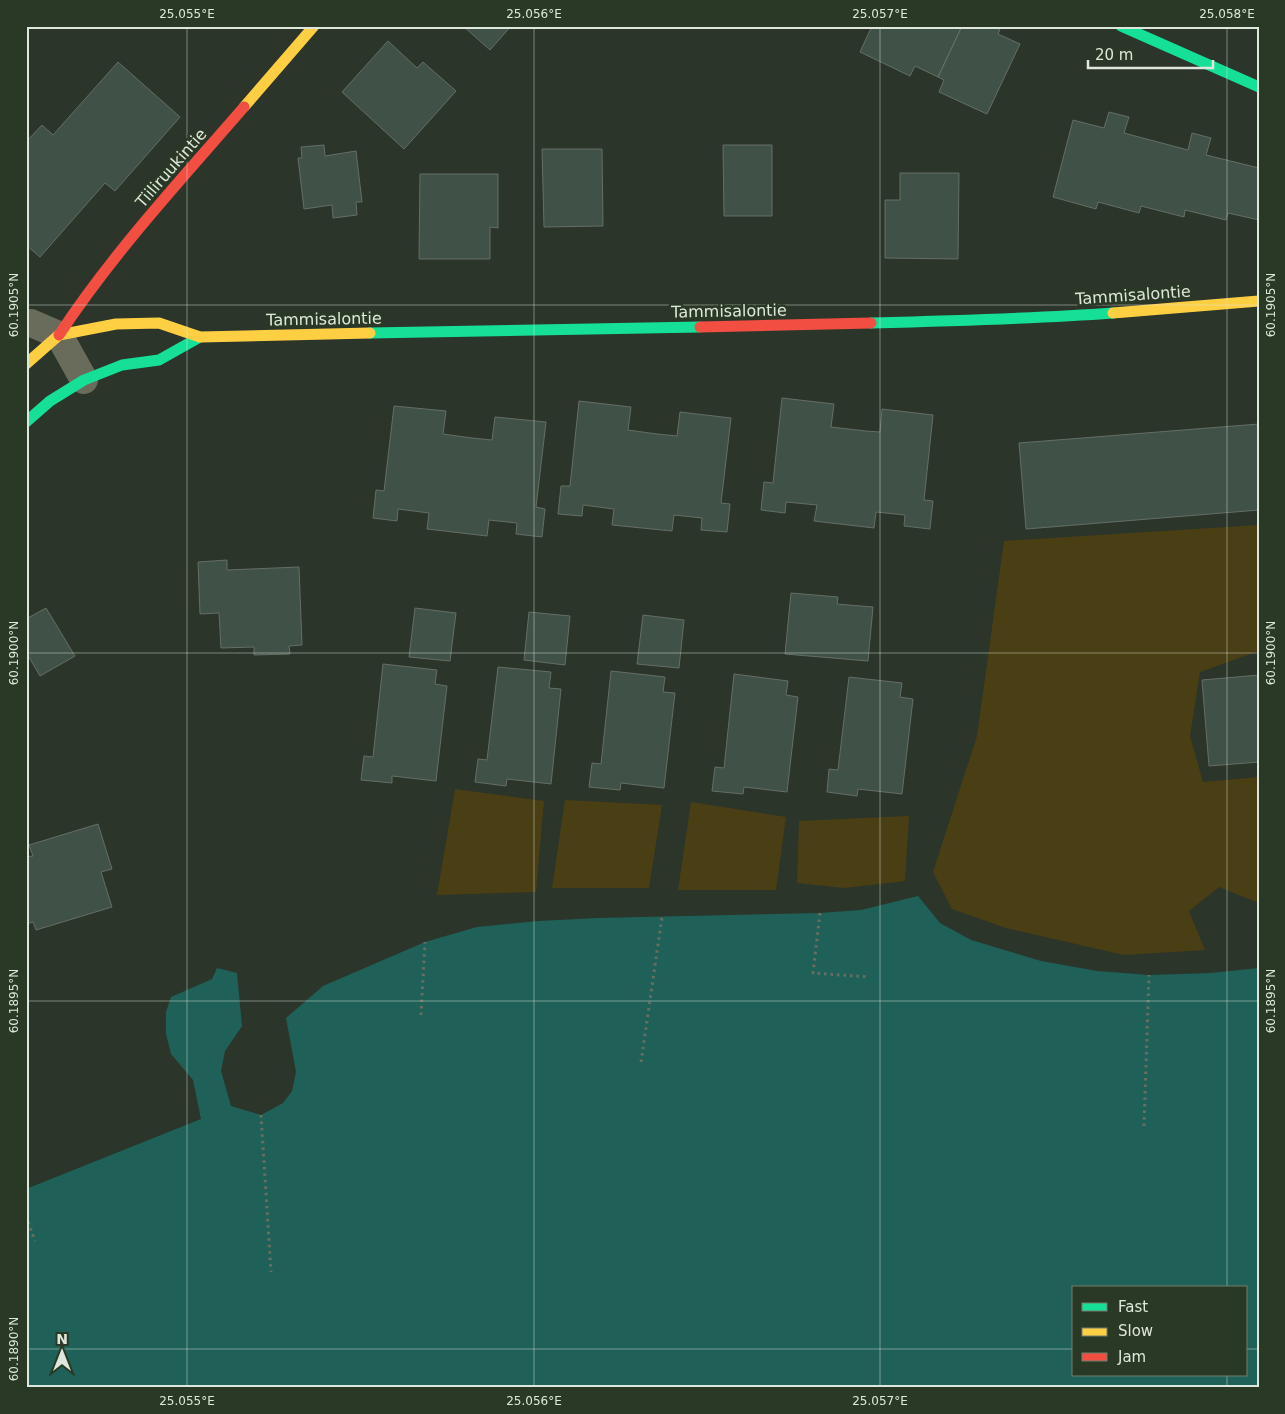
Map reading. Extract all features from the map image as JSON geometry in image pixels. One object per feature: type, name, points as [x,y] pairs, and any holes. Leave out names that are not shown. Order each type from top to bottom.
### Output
[{"type":"street","name":"Tiiliruukintie","points":[[59,335],[113,260],[314,26]]},
{"type":"street","points":[[1120,26],[1259,87]]},
{"type":"street","name":"Tammisalontie","points":[[59,335],[116,324],[160,323],[200,337],[970,321],[1259,301]]},
{"type":"street","points":[[26,323],[59,335],[84,380]]},
{"type":"street","points":[[26,364],[59,335]]},
{"type":"street","name":"Tammisalontie","points":[[26,422],[50,402],[84,380],[122,365],[159,360],[200,337]]},
{"type":"path","points":[[820,913],[813,973],[868,977]]},
{"type":"path","points":[[641,1062],[662,917]]},
{"type":"path","points":[[420,1015],[425,942]]},
{"type":"path","points":[[1144,1126],[1149,975]]},
{"type":"path","points":[[261,1115],[271,1272]]},
{"type":"path","points":[[26,1216],[35,1241]]},
{"type":"shaded area","points":[[1259,525],[1259,651],[1200,672],[1190,736],[1203,782],[1259,777],[1259,903],[1219,887],[1189,911],[1205,950],[1124,955],[1006,928],[952,909],[933,872],[977,736],[1004,541]]},
{"type":"shaded area","points":[[455,789],[544,801],[536,892],[437,895]]},
{"type":"shaded area","points":[[565,800],[662,805],[649,888],[552,888]]},
{"type":"shaded area","points":[[691,802],[786,817],[776,890],[678,890]]},
{"type":"shaded area","points":[[909,816],[905,881],[844,888],[797,883],[799,821]]},
{"type":"water","points":[[918,896],[940,923],[971,940],[1041,961],[1097,971],[1149,975],[1211,973],[1259,968],[1259,1388],[26,1388],[26,1189],[201,1119],[193,1080],[171,1054],[166,1034],[166,1012],[171,997],[212,979],[217,968],[237,973],[242,1026],[225,1051],[221,1071],[231,1106],[261,1115],[283,1103],[292,1091],[296,1072],[286,1018],[323,986],[425,942],[477,927],[538,921],[820,913],[861,910]]},
{"type":"building","points":[[463,26],[511,26],[490,50]]},
{"type":"building","points":[[872,26],[962,26],[938,77],[915,66],[910,76],[860,52]]},
{"type":"building","points":[[962,26],[993,26],[1000,30],[998,34],[1020,44],[987,114],[939,92],[944,80],[938,77]]},
{"type":"building","points":[[388,41],[417,68],[423,62],[456,91],[404,149],[342,92]]},
{"type":"building","points":[[118,62],[180,117],[115,191],[105,183],[40,257],[26,245],[26,142],[42,125],[53,135]]},
{"type":"building","points":[[1109,112],[1129,117],[1124,133],[1188,150],[1192,133],[1211,138],[1206,155],[1259,168],[1259,220],[1228,213],[1226,220],[1185,210],[1184,217],[1141,206],[1139,213],[1098,202],[1096,209],[1053,197],[1073,120],[1104,128]]},
{"type":"building","points":[[324,145],[325,156],[356,151],[362,202],[356,202],[357,215],[333,218],[332,205],[304,209],[298,158],[302,158],[301,147]]},
{"type":"building","points":[[723,145],[772,145],[772,216],[724,216]]},
{"type":"building","points":[[542,149],[602,149],[603,226],[544,227]]},
{"type":"building","points":[[900,173],[959,173],[958,259],[885,258],[885,200],[900,200]]},
{"type":"building","points":[[420,174],[498,174],[498,228],[490,227],[490,259],[419,259]]},
{"type":"building","points":[[782,398],[834,404],[831,427],[866,431],[880,432],[882,409],[933,415],[924,500],[933,501],[930,529],[904,526],[905,515],[876,512],[874,528],[814,521],[817,505],[786,502],[785,513],[761,510],[764,482],[773,483]]},
{"type":"building","points":[[579,401],[631,407],[628,430],[657,434],[677,436],[680,412],[731,418],[721,503],[730,504],[727,532],[701,530],[702,518],[674,515],[672,531],[612,525],[614,509],[583,505],[582,516],[558,514],[561,486],[570,486]]},
{"type":"building","points":[[394,406],[446,411],[443,434],[472,438],[492,440],[495,417],[546,422],[536,507],[545,509],[542,537],[516,534],[517,523],[489,520],[487,536],[427,529],[429,513],[398,509],[397,521],[373,518],[376,490],[384,491]]},
{"type":"building","points":[[1259,424],[1259,510],[1026,529],[1019,443]]},
{"type":"building","points":[[227,560],[227,570],[299,567],[302,645],[289,646],[290,654],[254,655],[254,647],[221,648],[219,613],[200,614],[198,562]]},
{"type":"building","points":[[791,593],[838,597],[837,604],[873,607],[868,661],[785,654]]},
{"type":"building","points":[[46,608],[75,656],[40,676],[26,652],[26,619]]},
{"type":"building","points":[[415,608],[456,613],[450,661],[409,657]]},
{"type":"building","points":[[529,612],[570,616],[565,665],[524,660]]},
{"type":"building","points":[[643,615],[684,620],[679,668],[637,664]]},
{"type":"building","points":[[383,664],[437,670],[435,684],[447,686],[436,781],[392,776],[392,783],[361,780],[364,756],[373,757]]},
{"type":"building","points":[[498,667],[551,672],[549,688],[561,689],[551,784],[507,779],[506,786],[475,782],[478,759],[487,760]]},
{"type":"building","points":[[611,671],[665,677],[663,692],[675,693],[664,788],[621,783],[620,790],[589,787],[592,763],[601,764]]},
{"type":"building","points":[[734,674],[788,681],[786,695],[798,697],[787,792],[744,787],[743,794],[712,791],[715,767],[724,768]]},
{"type":"building","points":[[1259,675],[1259,762],[1209,766],[1202,680]]},
{"type":"building","points":[[849,677],[902,683],[900,697],[913,699],[902,794],[858,789],[857,796],[827,792],[829,769],[838,770]]},
{"type":"building","points":[[98,824],[112,869],[101,872],[112,907],[36,930],[33,922],[26,924],[26,857],[33,856],[29,845]]},
{"type":"traffic: fast","points":[[1121,26],[1259,87]]},
{"type":"traffic: fast","points":[[871,323],[962,321],[1113,313]]},
{"type":"traffic: fast","points":[[370,333],[700,327]]},
{"type":"traffic: fast","points":[[26,422],[50,401],[84,380],[122,365],[159,360],[200,337]]},
{"type":"traffic: slow","points":[[244,107],[314,26]]},
{"type":"traffic: slow","points":[[1113,313],[1259,301]]},
{"type":"traffic: slow","points":[[26,364],[59,335],[116,324],[159,323],[200,337],[370,333]]},
{"type":"traffic: jam","points":[[59,335],[124,246],[244,107]]},
{"type":"traffic: jam","points":[[700,327],[871,323]]}]
